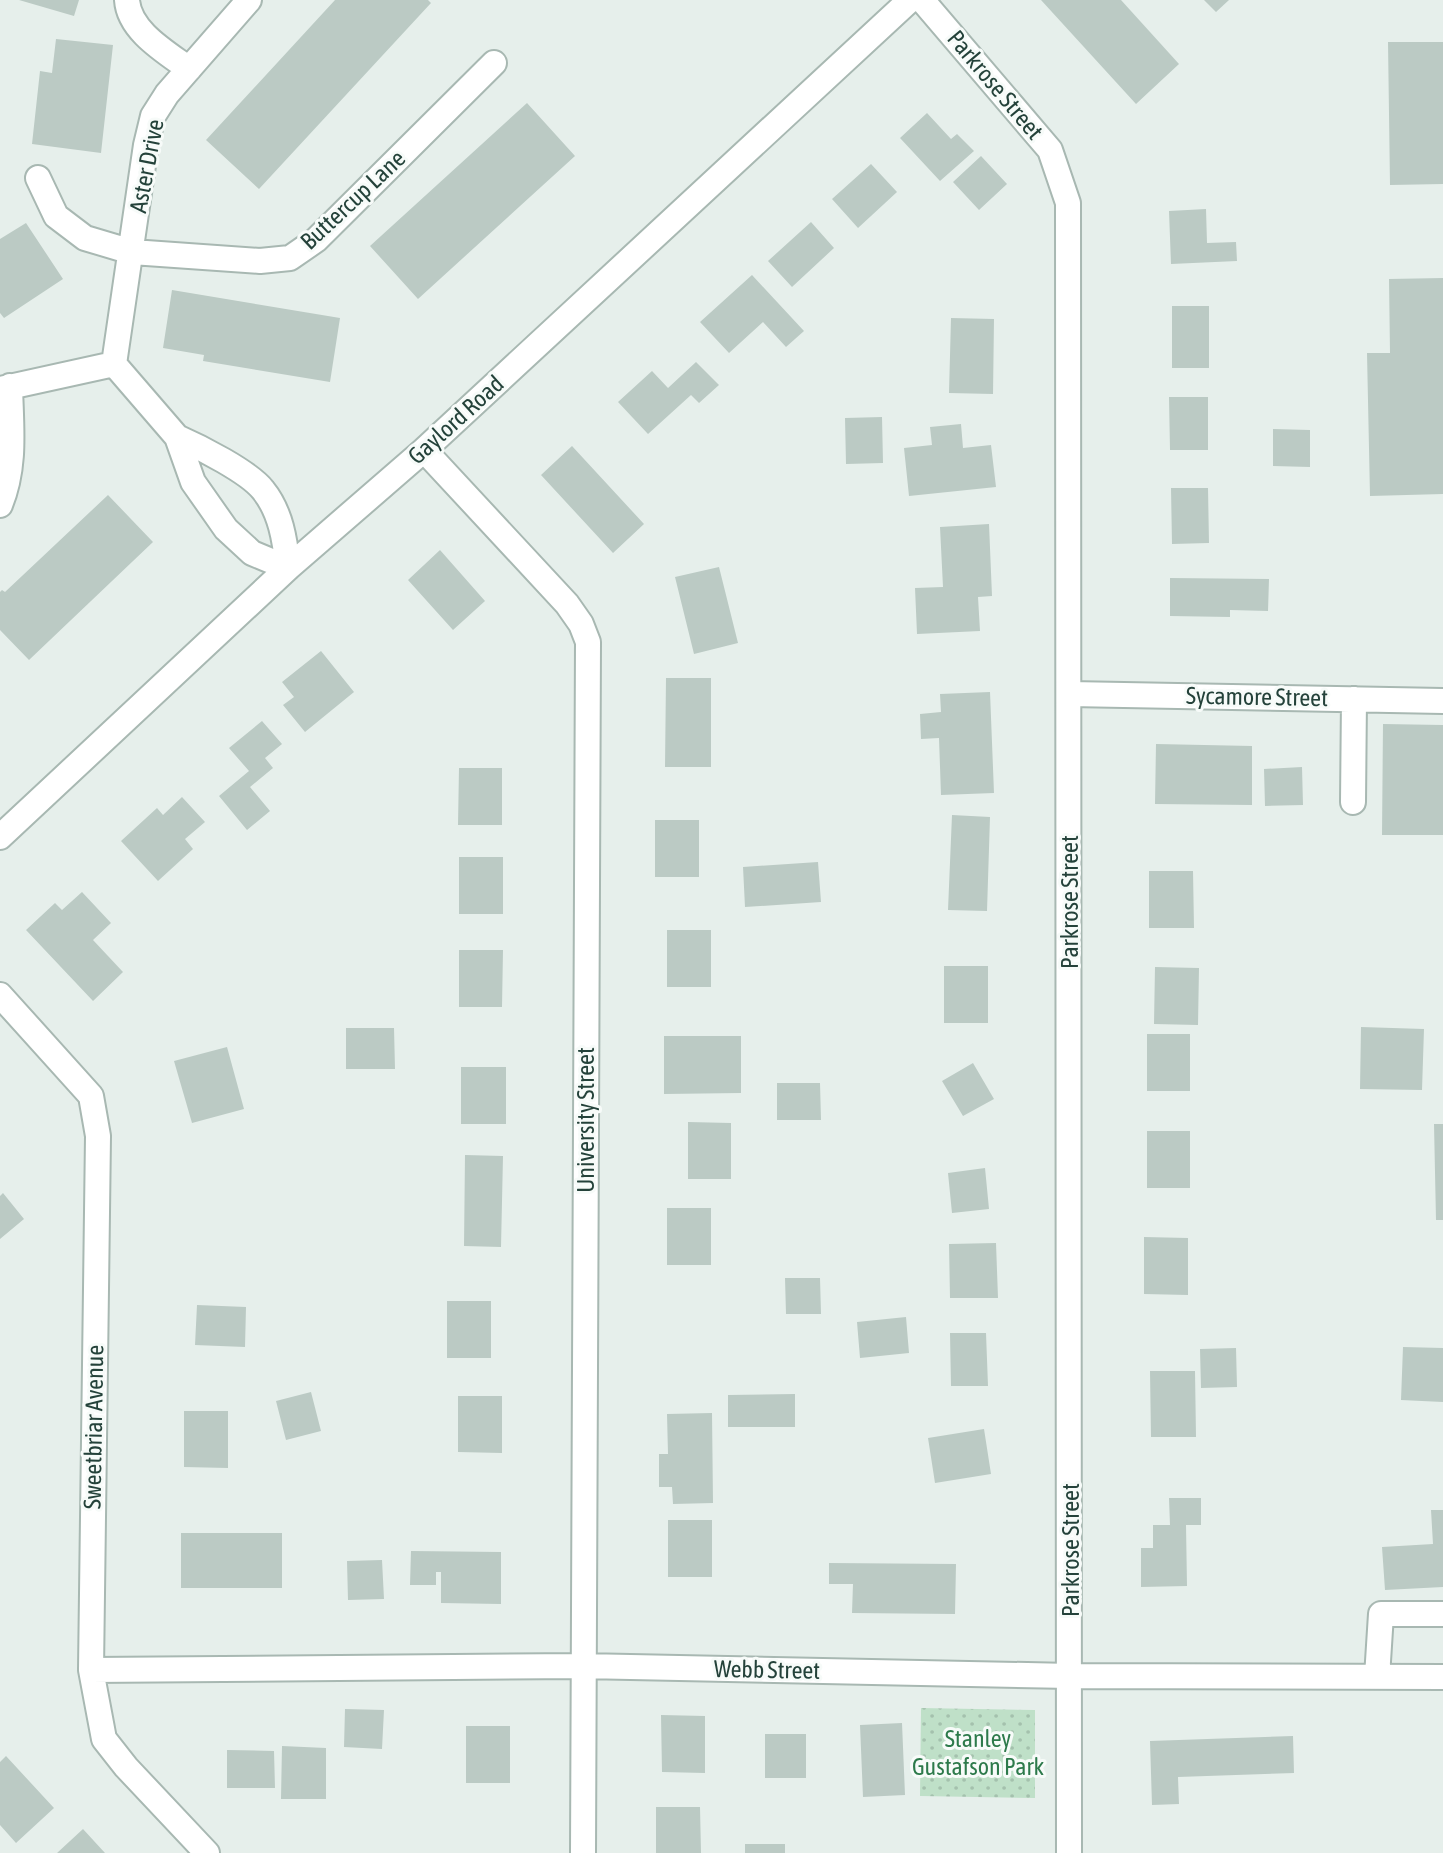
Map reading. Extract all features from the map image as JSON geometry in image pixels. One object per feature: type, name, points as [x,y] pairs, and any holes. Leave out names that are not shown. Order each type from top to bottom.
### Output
[{"type":"street","points":[[127,0],[128,11],[144,33],[189,69]]},
{"type":"street","name":"Aster Drive","points":[[114,364],[146,145],[153,116],[167,94],[249,0]]},
{"type":"street","name":"Gaylord Road","points":[[0,837],[288,568],[424,450],[910,0]]},
{"type":"street","name":"Parkrose Street","points":[[922,0],[1050,150],[1068,203],[1069,1853]]},
{"type":"street","name":"Buttercup Lane","points":[[38,178],[56,216],[85,238],[132,252],[260,261],[290,258],[316,240],[494,63]]},
{"type":"street","points":[[0,505],[9,482],[12,443],[5,387],[114,364],[177,437],[193,482],[226,529],[252,553],[288,568],[284,532],[263,489],[211,452],[177,437]]},
{"type":"street","name":"University Street","points":[[424,450],[567,604],[581,624],[588,642],[583,1853]]},
{"type":"street","name":"Sycamore Street","points":[[1070,694],[1443,701]]},
{"type":"street","points":[[1353,802],[1354,699]]},
{"type":"street","name":"Sweetbriar Avenue","points":[[0,995],[91,1096],[98,1136],[91,1670],[104,1739],[126,1767],[207,1853]]},
{"type":"street","points":[[1377,1677],[1381,1614],[1443,1614]]},
{"type":"street","name":"Webb Street","points":[[91,1670],[582,1666],[1071,1676],[1443,1677]]},
{"type":"green space","name":"Stanley Gustafson Park","points":[[921,1708],[1035,1710],[1035,1798],[920,1796]]},
{"type":"building","points":[[19,0],[79,0],[74,16]]},
{"type":"building","points":[[335,0],[428,0],[431,3],[259,189],[206,140]]},
{"type":"building","points":[[1041,0],[1121,0],[1179,64],[1136,104]]},
{"type":"building","points":[[1204,0],[1229,0],[1216,12]]},
{"type":"building","points":[[56,39],[113,45],[101,153],[32,144],[40,71],[52,73]]},
{"type":"building","points":[[1388,42],[1443,42],[1443,184],[1390,185]]},
{"type":"building","points":[[527,103],[575,156],[418,299],[370,246]]},
{"type":"building","points":[[927,113],[951,139],[957,134],[974,151],[940,181],[900,138]]},
{"type":"building","points":[[981,156],[1007,184],[979,210],[953,182]]},
{"type":"building","points":[[871,164],[897,192],[858,228],[832,199]]},
{"type":"building","points":[[1206,209],[1207,243],[1236,242],[1237,261],[1171,264],[1169,211]]},
{"type":"building","points":[[811,222],[834,248],[792,287],[768,261]]},
{"type":"building","points":[[26,223],[63,279],[4,318],[0,313],[0,239]]},
{"type":"building","points":[[752,275],[804,331],[786,347],[763,322],[729,353],[700,322]]},
{"type":"building","points":[[1443,278],[1443,494],[1370,496],[1367,353],[1390,353],[1389,279]]},
{"type":"building","points":[[172,290],[340,318],[330,382],[203,361],[204,355],[163,348]]},
{"type":"building","points":[[1172,306],[1209,306],[1209,368],[1172,368]]},
{"type":"building","points":[[951,318],[994,319],[993,394],[949,393]]},
{"type":"building","points":[[696,362],[719,385],[699,403],[691,395],[648,434],[618,402],[652,371],[668,388]]},
{"type":"building","points":[[1169,397],[1208,397],[1208,450],[1170,450]]},
{"type":"building","points":[[882,417],[883,463],[846,464],[845,418]]},
{"type":"building","points":[[961,424],[963,448],[991,445],[996,487],[909,496],[904,448],[932,445],[930,427]]},
{"type":"building","points":[[1273,429],[1310,430],[1310,467],[1273,466]]},
{"type":"building","points":[[572,446],[644,524],[613,553],[541,475]]},
{"type":"building","points":[[1171,488],[1208,488],[1209,543],[1172,544]]},
{"type":"building","points":[[108,495],[153,542],[29,660],[0,630],[0,592],[5,592]]},
{"type":"building","points":[[989,524],[992,596],[978,597],[980,631],[917,634],[915,588],[943,587],[940,527]]},
{"type":"building","points":[[440,550],[485,601],[453,630],[408,580]]},
{"type":"building","points":[[719,567],[738,643],[694,654],[675,577]]},
{"type":"building","points":[[1170,578],[1269,579],[1268,611],[1230,610],[1230,617],[1170,616]]},
{"type":"building","points":[[321,651],[354,692],[305,732],[283,705],[294,697],[282,682]]},
{"type":"building","points":[[666,678],[711,678],[711,767],[665,767]]},
{"type":"building","points":[[990,692],[994,793],[941,795],[939,738],[921,739],[920,714],[941,712],[940,694]]},
{"type":"building","points":[[262,721],[282,744],[265,758],[273,768],[250,787],[270,811],[247,830],[219,796],[249,771],[229,748]]},
{"type":"building","points":[[1383,724],[1443,725],[1443,835],[1382,835]]},
{"type":"building","points":[[1156,744],[1252,746],[1252,805],[1155,804]]},
{"type":"building","points":[[1302,767],[1303,805],[1265,806],[1264,769]]},
{"type":"building","points":[[459,768],[502,768],[502,825],[458,825]]},
{"type":"building","points":[[182,797],[205,822],[185,839],[193,849],[158,881],[121,841],[157,808],[163,815]]},
{"type":"building","points":[[952,815],[990,817],[987,911],[948,910]]},
{"type":"building","points":[[655,820],[699,820],[699,877],[655,877]]},
{"type":"building","points":[[459,857],[503,857],[503,914],[459,914]]},
{"type":"building","points":[[818,862],[821,902],[745,907],[743,867]]},
{"type":"building","points":[[1149,871],[1193,871],[1194,928],[1149,928]]},
{"type":"building","points":[[82,892],[111,923],[93,940],[123,972],[93,1001],[26,930],[55,903],[62,910]]},
{"type":"building","points":[[667,930],[711,930],[711,987],[667,987]]},
{"type":"building","points":[[459,950],[503,950],[502,1007],[459,1007]]},
{"type":"building","points":[[944,966],[988,966],[988,1023],[944,1023]]},
{"type":"building","points":[[1155,967],[1199,968],[1198,1025],[1154,1024]]},
{"type":"building","points":[[1361,1027],[1424,1029],[1422,1090],[1360,1089]]},
{"type":"building","points":[[346,1028],[394,1028],[395,1069],[346,1069]]},
{"type":"building","points":[[1147,1034],[1190,1034],[1190,1091],[1147,1091]]},
{"type":"building","points":[[664,1036],[741,1036],[741,1093],[664,1094]]},
{"type":"building","points":[[227,1047],[244,1109],[192,1123],[174,1061]]},
{"type":"building","points":[[973,1063],[994,1099],[963,1116],[942,1081]]},
{"type":"building","points":[[461,1067],[506,1067],[506,1124],[461,1124]]},
{"type":"building","points":[[777,1083],[820,1083],[821,1120],[777,1120]]},
{"type":"building","points":[[688,1122],[731,1123],[731,1179],[688,1179]]},
{"type":"building","points":[[1434,1124],[1443,1124],[1443,1220],[1436,1220]]},
{"type":"building","points":[[1147,1131],[1190,1131],[1190,1188],[1147,1188]]},
{"type":"building","points":[[465,1155],[503,1156],[501,1247],[464,1246]]},
{"type":"building","points":[[985,1168],[989,1209],[952,1213],[948,1173]]},
{"type":"building","points":[[3,1193],[24,1219],[0,1239],[0,1196]]},
{"type":"building","points":[[667,1208],[711,1208],[711,1265],[667,1265]]},
{"type":"building","points":[[1144,1237],[1188,1238],[1188,1295],[1144,1294]]},
{"type":"building","points":[[996,1243],[998,1298],[950,1298],[949,1244]]},
{"type":"building","points":[[785,1278],[820,1278],[821,1314],[786,1314]]},
{"type":"building","points":[[447,1301],[491,1301],[491,1358],[447,1358]]},
{"type":"building","points":[[197,1305],[246,1307],[245,1347],[195,1345]]},
{"type":"building","points":[[906,1317],[909,1353],[860,1358],[857,1322]]},
{"type":"building","points":[[950,1333],[986,1333],[988,1386],[951,1386]]},
{"type":"building","points":[[1403,1347],[1443,1348],[1443,1402],[1401,1400]]},
{"type":"building","points":[[1236,1348],[1237,1387],[1201,1388],[1200,1349]]},
{"type":"building","points":[[1150,1371],[1195,1371],[1196,1437],[1151,1437]]},
{"type":"building","points":[[311,1392],[321,1431],[286,1440],[276,1401]]},
{"type":"building","points":[[795,1394],[795,1427],[728,1427],[728,1395]]},
{"type":"building","points":[[458,1396],[502,1396],[502,1453],[458,1452]]},
{"type":"building","points":[[184,1411],[228,1411],[228,1468],[184,1467]]},
{"type":"building","points":[[712,1413],[713,1503],[673,1504],[672,1487],[659,1487],[659,1454],[668,1454],[667,1414]]},
{"type":"building","points":[[984,1429],[991,1474],[935,1483],[928,1438]]},
{"type":"building","points":[[1169,1498],[1201,1498],[1201,1525],[1186,1525],[1187,1586],[1141,1587],[1141,1548],[1153,1548],[1153,1525],[1170,1525]]},
{"type":"building","points":[[1431,1510],[1443,1510],[1443,1587],[1385,1590],[1382,1547],[1433,1544]]},
{"type":"building","points":[[668,1520],[712,1520],[712,1577],[668,1577]]},
{"type":"building","points":[[181,1533],[282,1533],[282,1588],[181,1588]]},
{"type":"building","points":[[411,1551],[501,1552],[501,1604],[441,1603],[441,1572],[436,1572],[436,1585],[410,1585]]},
{"type":"building","points":[[382,1560],[384,1599],[348,1600],[347,1561]]},
{"type":"building","points":[[829,1563],[956,1564],[955,1614],[852,1613],[853,1584],[829,1584]]},
{"type":"building","points":[[345,1709],[384,1710],[382,1749],[344,1747]]},
{"type":"building","points":[[661,1715],[705,1716],[705,1773],[662,1772]]},
{"type":"building","points":[[902,1723],[905,1795],[863,1797],[860,1725]]},
{"type":"building","points":[[466,1726],[510,1726],[510,1783],[466,1783]]},
{"type":"building","points":[[765,1734],[806,1734],[806,1778],[765,1778]]},
{"type":"building","points":[[1293,1736],[1294,1773],[1178,1777],[1179,1804],[1152,1805],[1150,1741]]},
{"type":"building","points":[[282,1746],[326,1748],[326,1799],[281,1799]]},
{"type":"building","points":[[227,1750],[274,1751],[275,1788],[227,1788]]},
{"type":"building","points":[[6,1756],[54,1808],[16,1843],[0,1825],[0,1762]]},
{"type":"building","points":[[656,1807],[700,1807],[701,1853],[656,1853]]},
{"type":"building","points":[[83,1829],[105,1853],[57,1853]]},
{"type":"building","points":[[745,1844],[785,1844],[785,1853],[745,1853]]}]
